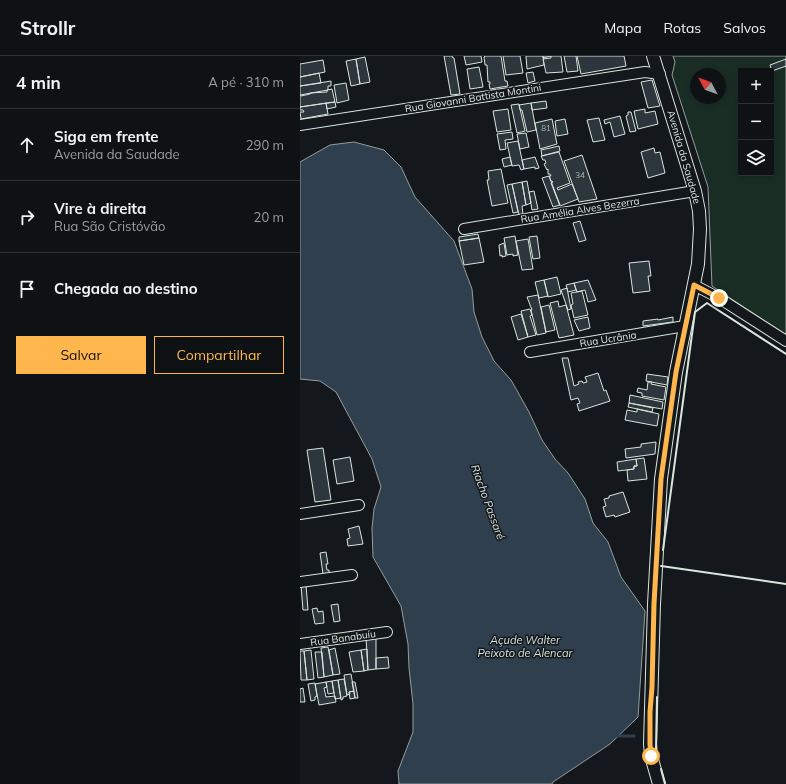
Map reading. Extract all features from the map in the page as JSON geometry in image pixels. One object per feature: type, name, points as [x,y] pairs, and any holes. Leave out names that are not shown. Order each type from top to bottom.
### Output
[{"type":"street","name":"Rua Giovanni Battista Montini","points":[[300,125],[645,72],[656,65]]},
{"type":"street","name":"Avenida da Saudade","points":[[656,65],[695,191],[699,211],[700,240],[698,264],[676,372],[663,463],[658,524],[650,744],[651,756],[659,784]]},
{"type":"street","name":"Rua Amélia Alves Bezerra","points":[[464,229],[695,191]]},
{"type":"street","points":[[694,285],[719,298],[786,341]]},
{"type":"street","name":"Rua Ucrânia","points":[[530,352],[685,326]]},
{"type":"street","points":[[300,514],[359,505]]},
{"type":"street","points":[[300,582],[352,575]]},
{"type":"street","name":"Rua Banabuíu","points":[[300,644],[387,632]]},
{"type":"green space","points":[[673,56],[786,56],[786,335],[712,286],[708,187],[672,75],[675,62]]},
{"type":"water","name":"Açude Walter Peixoto de Alencar","points":[[354,142],[384,150],[401,167],[415,197],[454,241],[472,289],[474,312],[482,337],[494,361],[511,380],[529,412],[542,440],[555,459],[568,473],[585,499],[593,523],[608,542],[621,577],[645,611],[638,717],[610,744],[552,784],[399,784],[398,771],[413,732],[413,704],[408,644],[401,606],[373,557],[372,528],[374,509],[381,487],[372,459],[336,392],[320,381],[300,379],[300,162],[330,145]]},
{"type":"building","points":[[444,56],[452,56],[454,58],[460,94],[451,95]]},
{"type":"building","points":[[464,56],[481,56],[482,62],[466,65]]},
{"type":"building","points":[[485,56],[501,56],[505,81],[507,81],[508,86],[490,89],[487,65],[485,65]]},
{"type":"building","points":[[503,56],[520,56],[523,73],[506,75]]},
{"type":"building","points":[[526,56],[543,56],[544,65],[527,69]]},
{"type":"building","points":[[551,56],[561,56],[563,72],[546,73],[543,59],[551,58]]},
{"type":"building","points":[[564,56],[576,56],[578,71],[567,72]]},
{"type":"building","points":[[577,56],[624,56],[626,66],[581,74]]},
{"type":"building","points":[[365,57],[370,82],[360,84],[356,59]]},
{"type":"building","points":[[356,59],[360,84],[351,86],[346,61]]},
{"type":"building","points":[[786,59],[786,66],[774,70],[774,68],[771,68],[770,65]]},
{"type":"building","points":[[323,60],[325,72],[300,77],[300,64]]},
{"type":"building","points":[[479,67],[483,87],[470,89],[467,69]]},
{"type":"building","points":[[533,72],[535,81],[528,83],[526,73]]},
{"type":"building","points":[[319,73],[321,83],[300,86],[300,77]]},
{"type":"building","points":[[652,80],[660,106],[648,108],[641,82]]},
{"type":"building","points":[[331,81],[331,86],[328,86],[328,90],[300,95],[300,86]]},
{"type":"building","points":[[346,83],[349,100],[337,103],[334,85]]},
{"type":"building","points":[[332,89],[335,102],[300,107],[300,95],[327,92],[327,90]]},
{"type":"building","points":[[546,101],[547,108],[532,110],[531,103]]},
{"type":"building","points":[[335,102],[336,107],[327,109],[326,103]]},
{"type":"building","points":[[326,103],[328,114],[301,119],[300,112],[304,112],[303,110],[300,110],[300,107]]},
{"type":"building","points":[[531,103],[536,130],[527,132],[522,110],[520,110],[519,105]]},
{"type":"building","points":[[519,104],[525,131],[517,133],[511,105]]},
{"type":"building","points":[[508,109],[511,130],[497,132],[493,111]]},
{"type":"building","points":[[645,109],[645,113],[655,111],[658,124],[638,129],[634,111]]},
{"type":"building","points":[[628,112],[631,112],[636,131],[630,132],[626,116],[628,115]]},
{"type":"building","points":[[620,116],[625,134],[614,137],[610,122],[605,124],[604,120]]},
{"type":"building","points":[[599,118],[605,140],[593,142],[587,120]]},
{"type":"building","points":[[552,119],[557,144],[540,149],[535,123]]},
{"type":"building","points":[[565,119],[568,134],[557,136],[555,121]]},
{"type":"building","points":[[512,132],[513,139],[505,140],[506,149],[500,150],[497,134]]},
{"type":"building","points":[[526,133],[529,147],[520,149],[517,134]]},
{"type":"building","points":[[518,141],[524,169],[521,170],[519,165],[512,166],[507,143]]},
{"type":"building","points":[[559,146],[560,151],[542,156],[541,150]]},
{"type":"building","points":[[654,148],[655,153],[660,152],[665,173],[648,178],[641,152]]},
{"type":"building","points":[[559,152],[570,183],[557,188],[558,190],[572,184],[578,199],[560,206],[551,183],[553,182],[549,176],[551,176],[548,174],[548,169],[547,170],[544,164],[546,163],[545,160],[543,160],[541,156]]},
{"type":"building","points":[[582,155],[597,199],[579,202],[564,161]]},
{"type":"building","points":[[510,157],[512,165],[504,167],[502,159]]},
{"type":"building","points":[[535,157],[539,168],[535,169],[535,167],[524,169],[522,160]]},
{"type":"building","points":[[501,169],[508,203],[492,206],[487,180],[489,180],[488,171]]},
{"type":"building","points":[[549,176],[560,205],[553,207],[542,178]]},
{"type":"building","points":[[527,181],[531,203],[526,205],[522,182]]},
{"type":"building","points":[[522,182],[526,205],[522,206],[523,214],[519,215],[512,184]]},
{"type":"building","points":[[512,184],[518,212],[513,213],[507,185]]},
{"type":"building","points":[[534,191],[538,209],[532,210],[529,192]]},
{"type":"building","points":[[580,221],[586,240],[579,242],[573,223]]},
{"type":"building","points":[[478,234],[479,238],[459,241],[459,237]]},
{"type":"building","points":[[515,236],[518,255],[507,255],[504,238]]},
{"type":"building","points":[[537,236],[540,258],[533,259],[529,237]]},
{"type":"building","points":[[479,238],[484,262],[464,265],[459,241]]},
{"type":"building","points":[[528,239],[533,269],[522,270],[516,241]]},
{"type":"building","points":[[504,243],[506,256],[502,257],[502,255],[500,256],[499,245]]},
{"type":"building","points":[[649,261],[651,276],[648,276],[650,291],[633,293],[629,263]]},
{"type":"building","points":[[557,277],[561,294],[548,297],[544,280]]},
{"type":"building","points":[[544,280],[548,296],[539,298],[535,282]]},
{"type":"building","points":[[588,280],[596,300],[588,302],[585,290],[577,292],[574,283]]},
{"type":"building","points":[[574,283],[576,290],[568,292],[566,285]]},
{"type":"building","points":[[567,288],[571,309],[568,310],[561,290]]},
{"type":"building","points":[[582,291],[588,315],[574,318],[571,305],[573,304],[571,293]]},
{"type":"building","points":[[538,295],[546,333],[537,335],[532,310],[527,297]]},
{"type":"building","points":[[558,301],[559,307],[566,305],[574,335],[559,338],[550,303]]},
{"type":"building","points":[[549,305],[555,330],[546,332],[541,307]]},
{"type":"building","points":[[530,309],[532,315],[530,316],[536,335],[528,337],[521,311]]},
{"type":"building","points":[[521,314],[528,337],[518,340],[511,317]]},
{"type":"building","points":[[588,317],[590,328],[579,331],[574,320]]},
{"type":"building","points":[[673,317],[673,322],[643,326],[643,321]]},
{"type":"building","points":[[562,358],[568,358],[574,386],[579,384],[578,382],[587,382],[585,377],[598,373],[604,391],[606,390],[610,401],[579,411],[577,404],[580,403],[578,398],[571,400]]},
{"type":"building","points":[[647,374],[668,377],[667,385],[646,381]]},
{"type":"building","points":[[648,382],[666,387],[664,400],[642,396],[642,393],[637,392],[638,388],[647,390]]},
{"type":"building","points":[[630,395],[663,402],[662,409],[629,403]]},
{"type":"building","points":[[629,403],[653,408],[652,412],[628,407]]},
{"type":"building","points":[[637,409],[659,414],[657,426],[625,420],[627,410],[637,412]]},
{"type":"building","points":[[656,442],[655,454],[626,458],[625,449],[641,447],[641,444]]},
{"type":"building","points":[[323,448],[331,500],[315,502],[307,450]]},
{"type":"building","points":[[350,457],[354,481],[337,484],[333,460]]},
{"type":"building","points":[[644,458],[647,479],[628,481],[627,470],[634,469],[634,466],[637,466],[636,459]]},
{"type":"building","points":[[636,459],[637,466],[634,466],[634,469],[618,471],[617,462]]},
{"type":"building","points":[[623,492],[630,512],[615,517],[614,515],[606,517],[603,507],[606,506],[604,499]]},
{"type":"building","points":[[359,526],[363,544],[348,546],[347,539],[350,538],[348,529]]},
{"type":"building","points":[[326,552],[328,564],[326,564],[329,574],[323,574],[320,553]]},
{"type":"building","points":[[301,585],[306,585],[308,610],[303,610]]},
{"type":"building","points":[[338,604],[340,621],[334,622],[331,605]]},
{"type":"building","points":[[317,608],[318,612],[323,611],[324,623],[315,624],[312,609]]},
{"type":"building","points":[[366,638],[376,638],[376,669],[368,670]]},
{"type":"building","points":[[328,647],[333,675],[324,677],[321,648]]},
{"type":"building","points":[[335,648],[340,674],[333,675],[329,650]]},
{"type":"building","points":[[367,649],[368,670],[364,671],[361,650]]},
{"type":"building","points":[[311,650],[314,679],[307,680],[304,651]]},
{"type":"building","points":[[361,650],[364,671],[353,672],[349,652]]},
{"type":"building","points":[[300,651],[304,651],[307,680],[301,680]]},
{"type":"building","points":[[315,652],[322,652],[324,677],[318,678]]},
{"type":"building","points":[[388,657],[389,668],[376,669],[376,658]]},
{"type":"building","points":[[351,674],[354,691],[349,692],[350,694],[347,695],[344,675]]},
{"type":"building","points":[[344,679],[347,696],[343,697],[341,700],[338,680]]},
{"type":"building","points":[[338,680],[341,698],[335,699],[332,681]]},
{"type":"building","points":[[332,681],[334,693],[328,694],[326,682]]},
{"type":"building","points":[[326,682],[327,687],[324,688],[326,697],[335,696],[336,702],[319,705],[315,684]]},
{"type":"building","points":[[352,682],[355,682],[358,698],[355,698]]},
{"type":"building","points":[[315,683],[317,696],[315,697],[315,700],[311,701],[308,684]]},
{"type":"building","points":[[303,688],[305,702],[300,702],[300,689]]},
{"type":"building","points":[[354,691],[355,698],[350,699],[349,692]]},
{"type":"waterway","points":[[616,736],[634,736]]},
{"type":"wall","points":[[663,550],[695,312],[707,303],[786,354]]},
{"type":"wall","points":[[661,566],[786,584]]},
{"type":"wall","points":[[656,749],[657,697]]},
{"type":"wall","points":[[661,769],[665,784]]},
{"type":"route","points":[[651,756],[650,712],[658,524],[661,479],[676,372],[694,285],[719,298]]},
{"type":"water label","name":"Riacho Passaré","points":[[488,502]]}]
